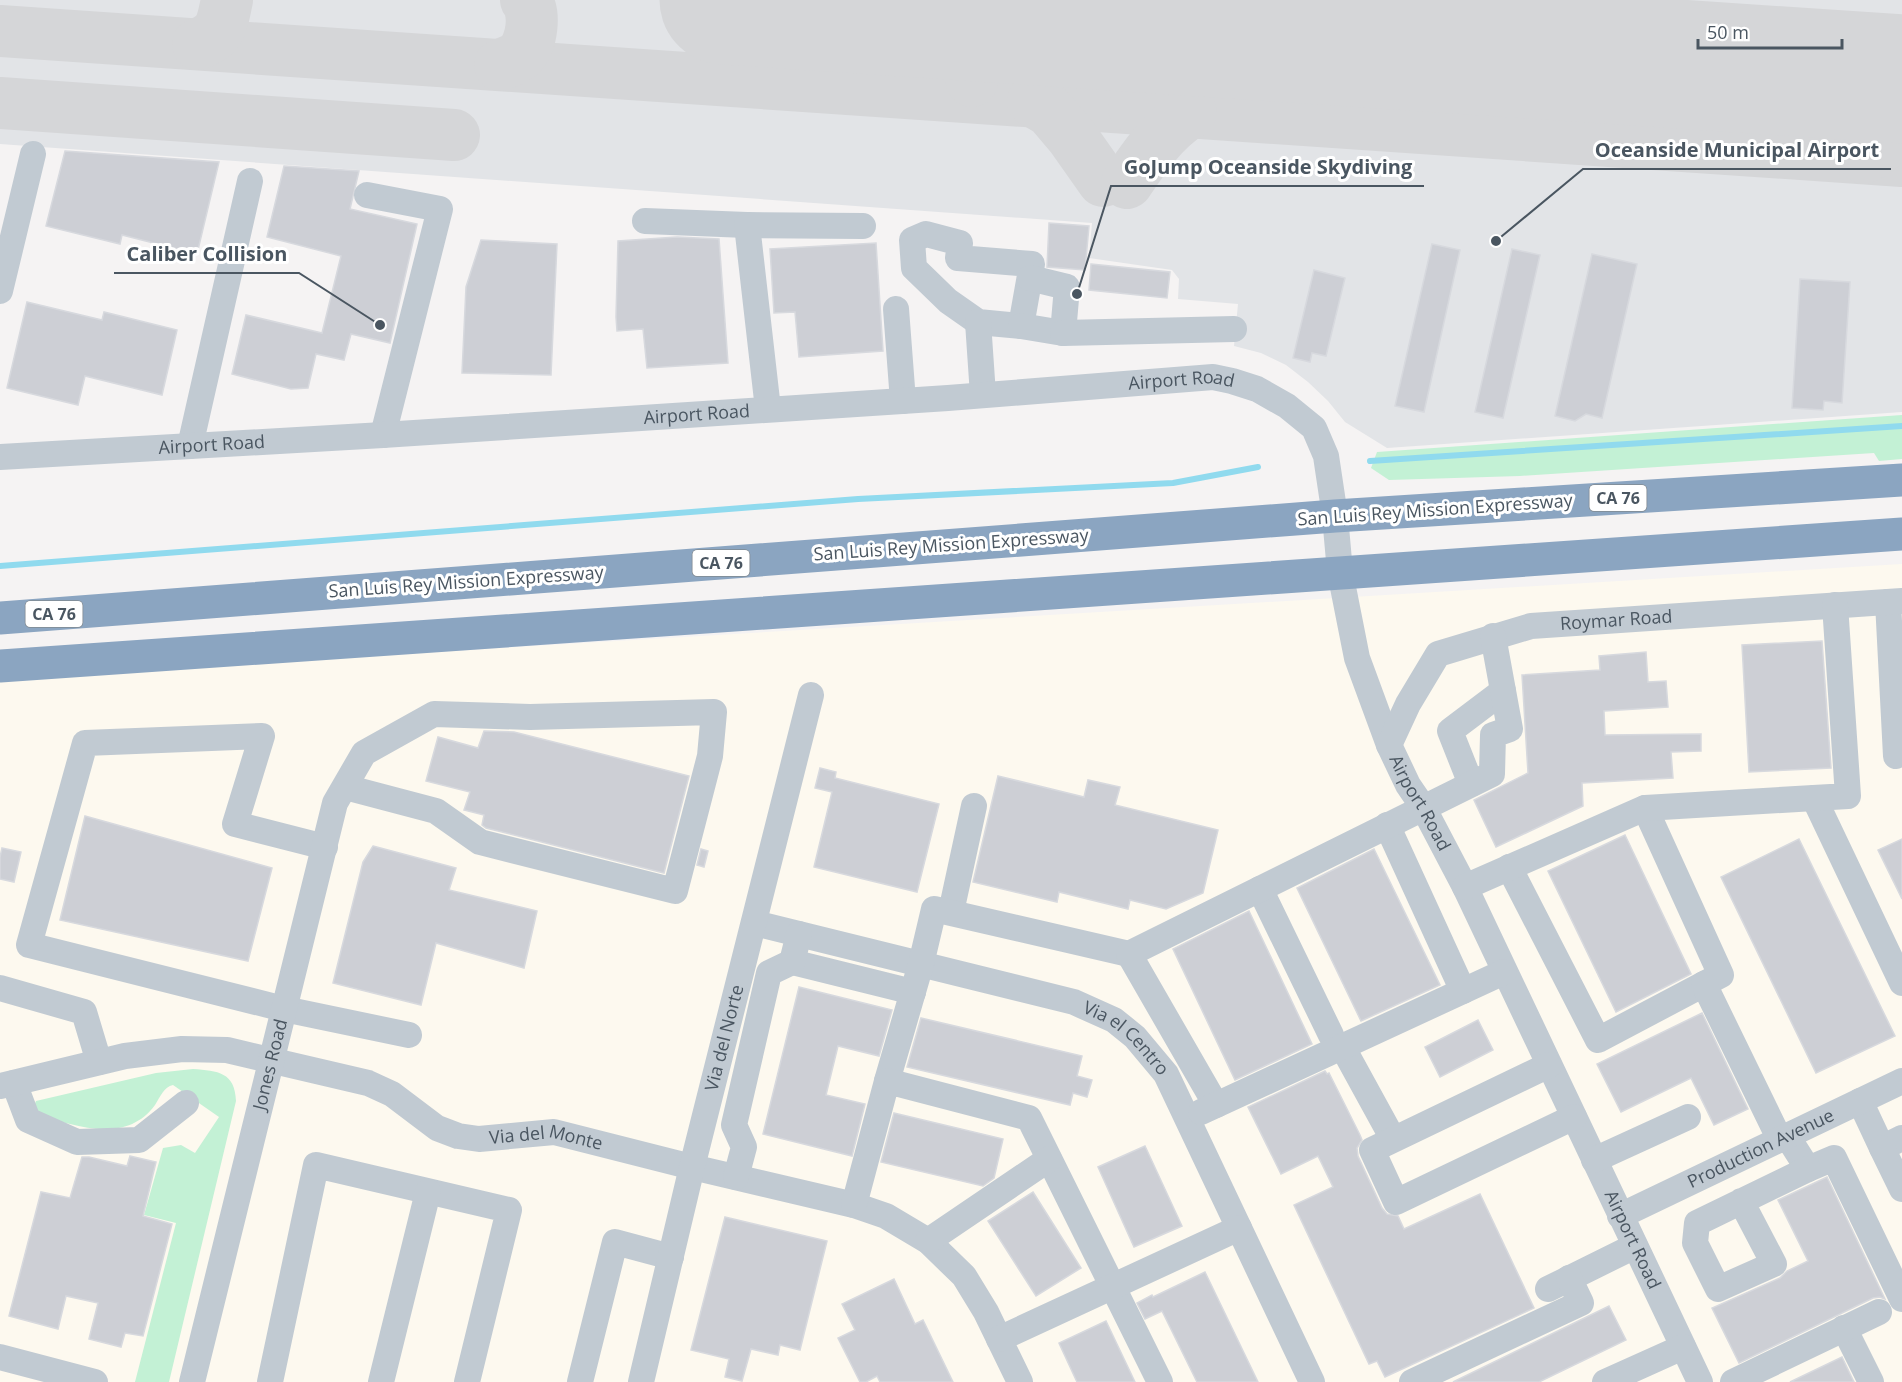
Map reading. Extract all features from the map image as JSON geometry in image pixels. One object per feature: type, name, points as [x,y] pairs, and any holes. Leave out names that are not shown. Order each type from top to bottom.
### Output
[{"type":"highway","name":"San Luis Rey Mission Expressway","points":[[0,618],[1335,516],[1902,480]]},
{"type":"highway","points":[[0,666],[1902,534]]},
{"type":"street","points":[[0,291],[4,254],[33,154]]},
{"type":"street","points":[[190,446],[250,181]]},
{"type":"street","points":[[367,195],[440,208],[383,435]]},
{"type":"street","points":[[645,221],[862,226]]},
{"type":"street","points":[[747,225],[768,410]]},
{"type":"street","points":[[948,301],[960,243],[926,234],[912,240],[914,268],[948,301],[978,322],[1064,333],[1234,329]]},
{"type":"street","points":[[958,258],[1032,264],[1021,326]]},
{"type":"street","points":[[1030,278],[1067,286],[1064,333]]},
{"type":"street","points":[[896,309],[903,400]]},
{"type":"street","points":[[978,322],[983,395]]},
{"type":"street","name":"Airport Road","points":[[0,457],[768,410],[1213,377],[1257,389],[1287,406],[1314,428],[1326,456],[1340,572],[1357,658],[1389,745],[1408,785],[1465,887],[1700,1382]]},
{"type":"street","points":[[1895,601],[1896,756]]},
{"type":"street","name":"Roymar Road","points":[[1389,745],[1408,704],[1438,654],[1493,636],[1531,626],[1895,601]]},
{"type":"street","points":[[1465,887],[1645,808],[1848,796],[1835,605]]},
{"type":"street","points":[[854,1204],[921,964],[934,909],[1129,954],[1492,774],[1493,735],[1510,729],[1493,636]]},
{"type":"street","points":[[1471,784],[1450,731],[1503,692]]},
{"type":"street","name":"Via del Norte","points":[[641,1382],[692,1167],[811,695]]},
{"type":"street","name":"Jones Road","points":[[192,1382],[335,803],[364,753],[434,714],[530,717],[714,712],[710,756],[675,891],[480,842],[436,811],[345,787]]},
{"type":"street","points":[[325,847],[235,824],[262,736],[85,742],[29,945],[284,1009],[409,1035]]},
{"type":"street","points":[[1814,798],[1902,983]]},
{"type":"street","points":[[951,912],[974,806]]},
{"type":"street","points":[[1509,867],[1598,1040],[1721,975],[1645,808]]},
{"type":"street","points":[[1387,825],[1463,991]]},
{"type":"street","points":[[1260,889],[1337,1041],[1393,1139]]},
{"type":"street","name":"Via el Centro","points":[[754,923],[1074,1002],[1114,1020],[1135,1037],[1166,1074],[1312,1382]]},
{"type":"street","points":[[792,962],[799,934]]},
{"type":"street","points":[[1129,954],[1216,1105]]},
{"type":"street","points":[[736,1178],[744,1147],[734,1125],[769,973],[792,962],[913,992]]},
{"type":"street","points":[[1187,1118],[1337,1041],[1463,991],[1504,972]]},
{"type":"street","points":[[1704,984],[1783,1138],[1808,1169]]},
{"type":"street","points":[[0,988],[84,1012],[99,1062]]},
{"type":"street","name":"Via del Monte","points":[[7,1084],[125,1056],[182,1049],[227,1050],[368,1083],[392,1094],[437,1128],[458,1136],[479,1139],[554,1132],[736,1178],[854,1204],[886,1216],[928,1241],[964,1276],[986,1312],[1020,1382]]},
{"type":"street","points":[[1549,1065],[1372,1150],[1396,1202],[1574,1117]]},
{"type":"street","points":[[887,1081],[1029,1118],[1160,1382]]},
{"type":"street","name":"Production Avenue","points":[[1620,1216],[1902,1081]]},
{"type":"street","points":[[7,1084],[28,1120],[76,1142],[139,1140],[186,1103]]},
{"type":"street","points":[[1860,1101],[1892,1143],[1902,1189]]},
{"type":"street","points":[[1594,1160],[1688,1117]]},
{"type":"street","points":[[1696,1223],[1834,1158],[1902,1299]]},
{"type":"street","points":[[928,1241],[1049,1159]]},
{"type":"street","points":[[270,1382],[316,1165],[509,1210],[466,1382]]},
{"type":"street","points":[[1681,1187],[1696,1223],[1695,1243],[1718,1289],[1774,1264],[1741,1201]]},
{"type":"street","points":[[381,1382],[428,1192]]},
{"type":"street","points":[[999,1339],[1239,1228]]},
{"type":"street","points":[[580,1382],[615,1242],[671,1257]]},
{"type":"street","points":[[1412,1382],[1581,1303],[1558,1284],[1635,1246]]},
{"type":"street","points":[[1733,1382],[1879,1312]]},
{"type":"street","points":[[1844,1329],[1871,1382]]},
{"type":"street","points":[[1605,1382],[1683,1347]]},
{"type":"street","points":[[0,1357],[95,1382]]},
{"type":"shaded area","points":[[0,0],[1902,0],[1902,412],[1387,448],[1345,422],[1328,401],[1286,365],[1261,353],[1234,346],[1238,304],[1178,299],[1179,279],[1172,270],[1089,258],[1092,223],[0,144]]},
{"type":"shaded area","points":[[1902,564],[1902,1382],[0,1382],[0,678]]},
{"type":"green space","points":[[1902,415],[1902,459],[1879,461],[1874,453],[1520,476],[1389,480],[1371,468],[1377,452]]},
{"type":"green space","points":[[193,1069],[217,1072],[229,1079],[235,1091],[236,1101],[169,1382],[135,1382],[176,1223],[144,1215],[163,1148],[181,1145],[195,1153],[219,1117],[173,1085],[165,1090],[147,1114],[127,1126],[116,1128],[82,1127],[59,1122],[45,1116],[34,1106],[36,1101],[156,1073]]},
{"type":"building","points":[[65,151],[219,162],[197,254],[122,235],[120,244],[46,226]]},
{"type":"building","points":[[284,166],[359,171],[350,209],[417,224],[390,343],[351,334],[344,360],[316,354],[308,388],[291,389],[232,374],[246,315],[322,333],[341,256],[267,237]]},
{"type":"building","points":[[1049,223],[1089,226],[1085,270],[1047,267]]},
{"type":"building","points":[[677,237],[719,239],[728,363],[647,368],[643,329],[617,331],[618,241]]},
{"type":"building","points":[[481,240],[557,244],[551,375],[462,373],[466,287]]},
{"type":"building","points":[[876,243],[883,351],[799,357],[795,312],[774,313],[770,249]]},
{"type":"building","points":[[1432,244],[1460,250],[1424,412],[1395,406]]},
{"type":"building","points":[[1512,249],[1540,255],[1503,418],[1475,412]]},
{"type":"building","points":[[1592,254],[1637,264],[1602,418],[1586,414],[1575,421],[1555,416]]},
{"type":"building","points":[[1091,264],[1170,272],[1167,298],[1089,290]]},
{"type":"building","points":[[1314,270],[1345,278],[1326,356],[1312,353],[1310,362],[1293,358]]},
{"type":"building","points":[[1800,279],[1850,282],[1842,403],[1824,401],[1823,410],[1792,408]]},
{"type":"building","points":[[27,302],[102,320],[104,312],[177,330],[162,395],[85,376],[78,405],[7,388]]},
{"type":"building","points":[[1822,641],[1831,768],[1749,772],[1742,645]]},
{"type":"building","points":[[1646,652],[1648,682],[1666,681],[1668,707],[1604,711],[1605,735],[1701,734],[1701,751],[1671,752],[1673,778],[1582,783],[1583,806],[1496,847],[1474,800],[1528,773],[1522,675],[1600,670],[1599,656]]},
{"type":"building","points":[[484,731],[514,732],[689,776],[664,873],[486,828],[482,825],[484,815],[464,810],[470,792],[426,781],[438,737],[478,748]]},
{"type":"building","points":[[820,768],[836,772],[835,778],[939,804],[917,892],[814,867],[832,792],[815,788]]},
{"type":"building","points":[[998,776],[1084,797],[1088,780],[1120,787],[1115,805],[1218,830],[1203,893],[1166,909],[1130,900],[1128,909],[1059,892],[1057,902],[973,882]]},
{"type":"building","points":[[85,816],[272,868],[248,961],[60,920]]},
{"type":"building","points":[[1625,835],[1691,974],[1616,1012],[1548,871]]},
{"type":"building","points":[[1799,839],[1895,1036],[1816,1073],[1721,877]]},
{"type":"building","points":[[1902,839],[1902,899],[1878,850]]},
{"type":"building","points":[[373,846],[456,868],[449,890],[537,911],[524,968],[436,943],[421,1005],[333,983],[363,862]]},
{"type":"building","points":[[2,848],[21,852],[14,882],[0,879]]},
{"type":"building","points":[[701,849],[708,851],[704,867],[697,865]]},
{"type":"building","points":[[1374,849],[1440,985],[1361,1021],[1297,888]]},
{"type":"building","points":[[1249,911],[1312,1044],[1235,1080],[1173,949]]},
{"type":"building","points":[[799,987],[892,1010],[879,1056],[838,1046],[826,1095],[865,1104],[852,1156],[763,1134]]},
{"type":"building","points":[[1702,1013],[1748,1109],[1714,1125],[1691,1078],[1621,1112],[1597,1064]]},
{"type":"building","points":[[921,1018],[1082,1056],[1077,1076],[1092,1080],[1087,1097],[1073,1093],[1070,1105],[907,1067]]},
{"type":"building","points":[[1478,1020],[1493,1050],[1440,1077],[1425,1047]]},
{"type":"building","points":[[1325,1071],[1329,1073],[1360,1135],[1362,1140],[1357,1148],[1358,1156],[1387,1214],[1398,1216],[1404,1229],[1480,1194],[1534,1308],[1385,1377],[1377,1361],[1369,1364],[1294,1205],[1333,1187],[1318,1156],[1281,1174],[1248,1107]]},
{"type":"building","points":[[894,1113],[1003,1139],[994,1178],[983,1186],[881,1162]]},
{"type":"building","points":[[1145,1146],[1182,1226],[1134,1247],[1098,1167]]},
{"type":"building","points":[[130,1156],[156,1162],[143,1216],[172,1224],[143,1336],[125,1333],[121,1347],[89,1339],[98,1303],[66,1296],[58,1329],[9,1316],[41,1192],[70,1198],[82,1157],[127,1166]]},
{"type":"building","points":[[1827,1177],[1885,1299],[1873,1298],[1739,1363],[1712,1308],[1780,1278],[1787,1271],[1808,1261],[1778,1200]]},
{"type":"building","points":[[1033,1192],[1081,1268],[1036,1296],[988,1221]]},
{"type":"building","points":[[725,1217],[827,1241],[800,1350],[780,1345],[778,1355],[751,1349],[742,1381],[725,1377],[729,1359],[691,1350]]},
{"type":"building","points":[[1205,1272],[1258,1382],[1197,1382],[1162,1311],[1145,1319],[1137,1303]]},
{"type":"building","points":[[894,1279],[915,1324],[923,1320],[953,1382],[880,1382],[877,1376],[866,1382],[860,1382],[838,1338],[855,1330],[842,1304]]},
{"type":"building","points":[[1609,1306],[1626,1340],[1539,1382],[1453,1382]]},
{"type":"building","points":[[1106,1321],[1135,1382],[1077,1382],[1059,1343]]},
{"type":"building","points":[[1842,1357],[1854,1382],[1790,1382]]},
{"type":"waterway","points":[[1370,461],[1902,426]]},
{"type":"waterway","points":[[0,566],[858,499],[1173,483],[1258,467]]},
{"type":"taxiway","points":[[198,44],[212,37],[220,27],[227,0]]},
{"type":"taxiway","points":[[500,65],[519,56],[528,42],[532,20],[526,0]]},
{"type":"taxiway","points":[[928,14],[955,24],[962,30],[969,44],[970,62],[965,78],[955,91],[941,95]]},
{"type":"taxiway","points":[[972,81],[971,53],[977,39],[987,29],[1011,19]]},
{"type":"taxiway","points":[[0,31],[1902,161]]},
{"type":"taxiway","points":[[1134,108],[1185,59],[1203,47],[1233,34]]},
{"type":"taxiway","points":[[1849,76],[1876,88],[1883,96],[1888,109],[1889,124],[1886,138],[1879,149],[1864,158]]},
{"type":"taxiway","points":[[1033,101],[1050,111],[1072,137],[1103,181]]},
{"type":"taxiway","points":[[0,103],[454,135]]},
{"type":"taxiway","points":[[1127,183],[1163,135],[1191,112]]},
{"type":"runway","points":[[724,0],[1902,79]]},
{"type":"place","name":"Oceanside Municipal Airport","points":[[1496,241]]},
{"type":"place","name":"GoJump Oceanside Skydiving","points":[[1077,294]]},
{"type":"place","name":"Caliber Collision","points":[[380,325]]}]
